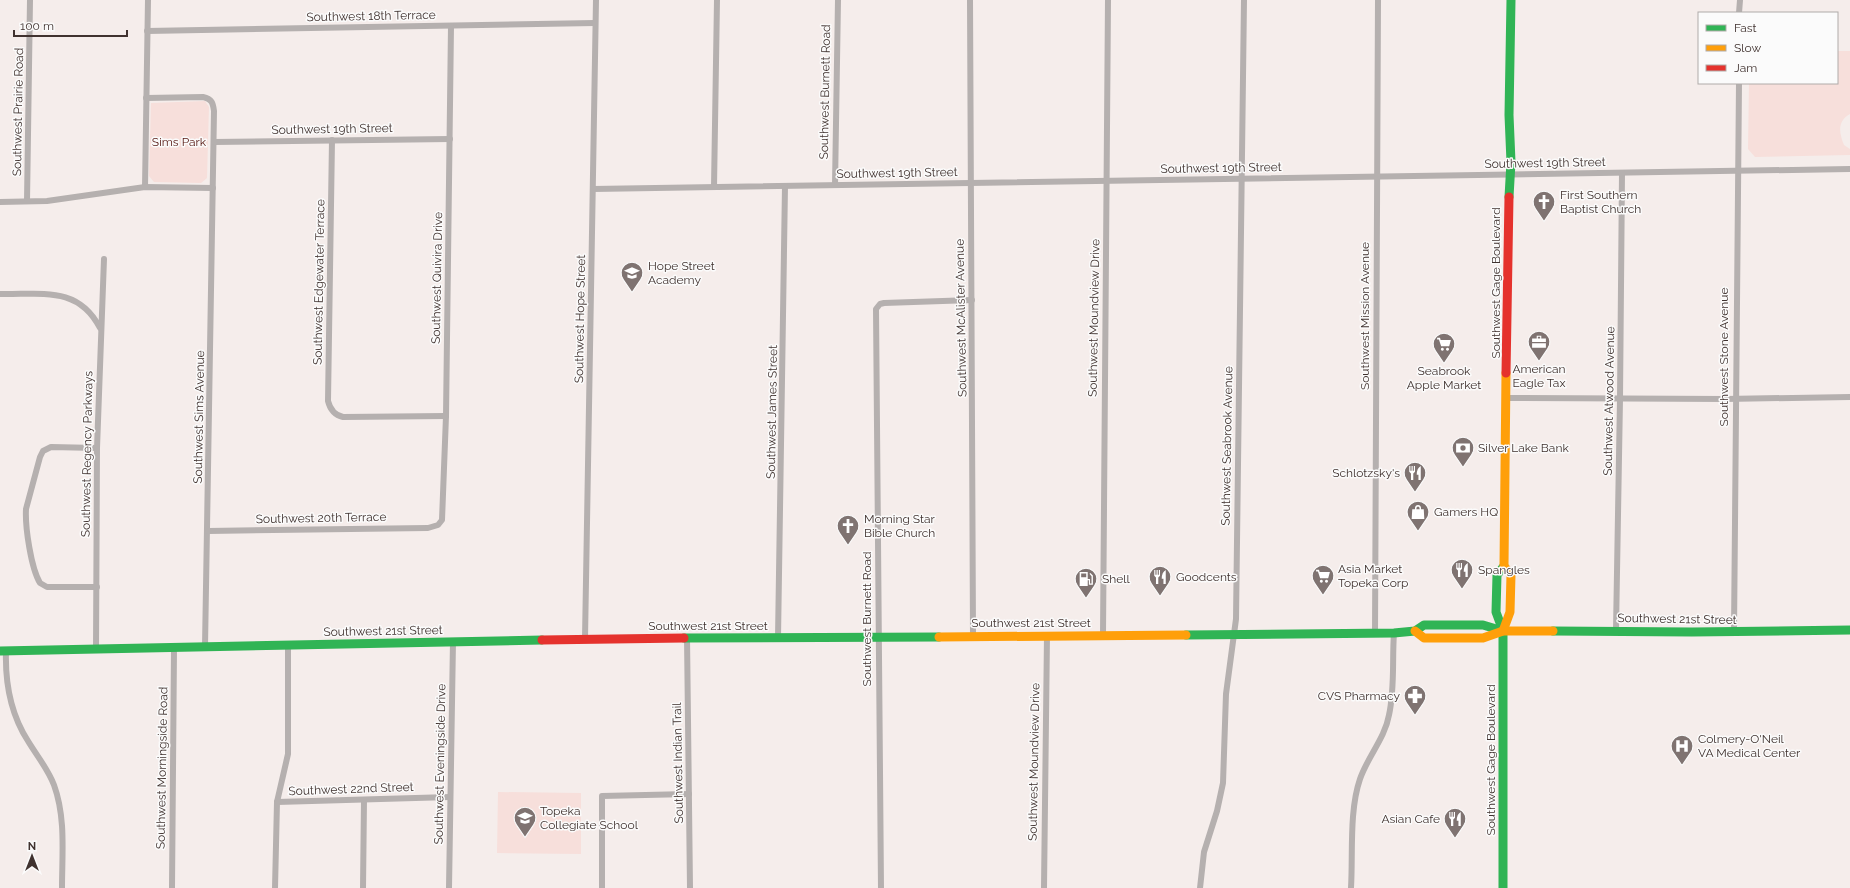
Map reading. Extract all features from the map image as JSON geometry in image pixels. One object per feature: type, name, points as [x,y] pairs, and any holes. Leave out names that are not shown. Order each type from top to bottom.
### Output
[{"type":"main road","name":"Southwest Gage Boulevard","points":[[1503,888],[1503,631],[1496,612],[1497,575],[1504,566],[1509,174],[1511,162],[1509,115],[1511,0]]},
{"type":"main road","name":"Southwest Gage Boulevard","points":[[1503,631],[1510,612],[1511,575],[1504,566]]},
{"type":"main road","name":"Southwest 21st Street","points":[[3,651],[174,649],[453,641],[687,637],[778,638],[973,635],[1235,635],[1394,633],[1415,631],[1424,625],[1483,625],[1503,631],[1616,630],[1734,632],[1850,630]]},
{"type":"main road","name":"Southwest 21st Street","points":[[1415,631],[1424,638],[1483,638],[1503,631]]},
{"type":"street","name":"Southwest Prairie Road","points":[[27,201],[30,0]]},
{"type":"street","points":[[145,187],[148,0]]},
{"type":"street","name":"Southwest Hope Street","points":[[585,639],[596,0]]},
{"type":"street","points":[[714,187],[717,0]]},
{"type":"street","name":"Southwest Burnett Road","points":[[834,185],[838,0]]},
{"type":"street","name":"Southwest McAlister Avenue","points":[[970,0],[973,635]]},
{"type":"street","name":"Southwest Moundview Drive","points":[[1103,635],[1108,0]]},
{"type":"street","name":"Southwest Seabrook Avenue","points":[[1200,888],[1204,852],[1217,811],[1223,783],[1226,694],[1235,635],[1244,0]]},
{"type":"street","name":"Southwest Mission Avenue","points":[[1375,633],[1378,0]]},
{"type":"street","points":[[1740,0],[1740,12]]},
{"type":"street","name":"Southwest 18th Terrace","points":[[147,31],[595,23]]},
{"type":"street","name":"Southwest Quivira Drive","points":[[434,527],[438,525],[443,517],[446,416],[451,26]]},
{"type":"street","name":"Southwest Stone Avenue","points":[[1734,632],[1739,84]]},
{"type":"street","name":"Southwest Sims Avenue","points":[[146,98],[208,98],[213,103],[214,142],[205,647]]},
{"type":"street","name":"Southwest 19th Street","points":[[214,142],[450,139]]},
{"type":"street","name":"Southwest Edgewater Terrace","points":[[332,140],[328,401],[333,412],[343,417],[446,416]]},
{"type":"street","name":"Southwest 19th Street","points":[[593,189],[1850,169]]},
{"type":"street","name":"Southwest Atwood Avenue","points":[[1616,630],[1622,173]]},
{"type":"street","name":"Southwest James Street","points":[[778,638],[785,186]]},
{"type":"street","points":[[0,202],[47,201],[145,187],[213,188]]},
{"type":"street","name":"Southwest Regency Parkways","points":[[96,649],[97,448],[104,259]]},
{"type":"street","points":[[0,294],[54,293],[66,296],[85,308],[93,316],[101,329]]},
{"type":"street","name":"Southwest Burnett Road","points":[[881,888],[876,312],[880,304],[972,300]]},
{"type":"street","points":[[1507,398],[1735,399],[1850,397]]},
{"type":"street","points":[[97,448],[51,447],[43,451],[30,494],[25,518],[26,535],[40,583],[47,587],[97,588]]},
{"type":"street","name":"Southwest 20th Terrace","points":[[208,531],[434,527]]},
{"type":"street","points":[[1351,888],[1355,803],[1360,777],[1367,761],[1385,730],[1389,716],[1394,633]]},
{"type":"street","name":"Southwest Moundview Drive","points":[[1044,888],[1047,635]]},
{"type":"street","name":"Southwest Indian Trail","points":[[687,637],[690,888]]},
{"type":"street","name":"Southwest Eveningside Drive","points":[[449,888],[453,641]]},
{"type":"street","points":[[275,888],[277,802],[288,754],[288,645]]},
{"type":"street","name":"Southwest Morningside Road","points":[[172,888],[174,649]]},
{"type":"street","points":[[3,651],[7,683],[14,712],[27,740],[50,777],[59,800],[63,829],[62,888]]},
{"type":"street","points":[[602,888],[602,796],[689,794]]},
{"type":"street","name":"Southwest 22nd Street","points":[[277,802],[450,797]]},
{"type":"street","points":[[363,888],[364,800]]},
{"type":"green space","points":[[1838,51],[1850,51],[1850,114],[1843,120],[1840,132],[1844,145],[1850,149],[1850,155],[1755,157],[1748,149],[1749,84],[1838,84]]},
{"type":"green space","name":"Sims Park","points":[[205,101],[209,107],[207,178],[201,183],[154,182],[149,176],[151,103]]},
{"type":"green space","points":[[498,792],[581,793],[581,854],[497,853]]},
{"type":"traffic: fast","points":[[1509,197],[1511,162],[1509,115],[1511,0]]},
{"type":"traffic: fast","points":[[1503,888],[1503,631],[1496,612],[1497,575],[1504,566]]},
{"type":"traffic: fast","points":[[1186,635],[1394,633],[1415,631],[1424,625],[1483,625],[1503,631]]},
{"type":"traffic: fast","points":[[1553,631],[1692,632],[1850,630]]},
{"type":"traffic: fast","points":[[684,638],[939,637]]},
{"type":"traffic: fast","points":[[0,651],[542,640]]},
{"type":"traffic: slow","points":[[1503,631],[1510,612],[1511,575],[1504,566],[1506,373]]},
{"type":"traffic: slow","points":[[1415,631],[1424,638],[1483,638],[1503,631],[1553,631]]},
{"type":"traffic: slow","points":[[939,637],[1186,635]]},
{"type":"traffic: jam","points":[[1506,373],[1509,197]]},
{"type":"traffic: jam","points":[[542,640],[684,638]]},
{"type":"place","name":"First Southern Baptist Church","points":[[1544,222]]},
{"type":"place","name":"Hope Street Academy","points":[[632,292]]},
{"type":"place","name":"American Eagle Tax","points":[[1539,362]]},
{"type":"place","name":"Seabrook Apple Market","points":[[1444,364]]},
{"type":"place","name":"Silver Lake Bank","points":[[1463,468]]},
{"type":"place","name":"Schlotzsky's","points":[[1415,492]]},
{"type":"place","name":"Gamers HQ","points":[[1418,532]]},
{"type":"place","name":"Morning Star Bible Church","points":[[848,546]]},
{"type":"place","name":"Spangles","points":[[1462,590]]},
{"type":"place","name":"Goodcents","points":[[1160,596]]},
{"type":"place","name":"Asia Market Topeka Corp","points":[[1323,596]]},
{"type":"place","name":"Shell","points":[[1086,598]]},
{"type":"place","name":"CVS Pharmacy","points":[[1415,716]]},
{"type":"place","name":"Colmery-O'Neil VA Medical Center","points":[[1682,766]]},
{"type":"place","name":"Topeka Collegiate School","points":[[525,838]]},
{"type":"place","name":"Asian Cafe","points":[[1455,838]]}]
